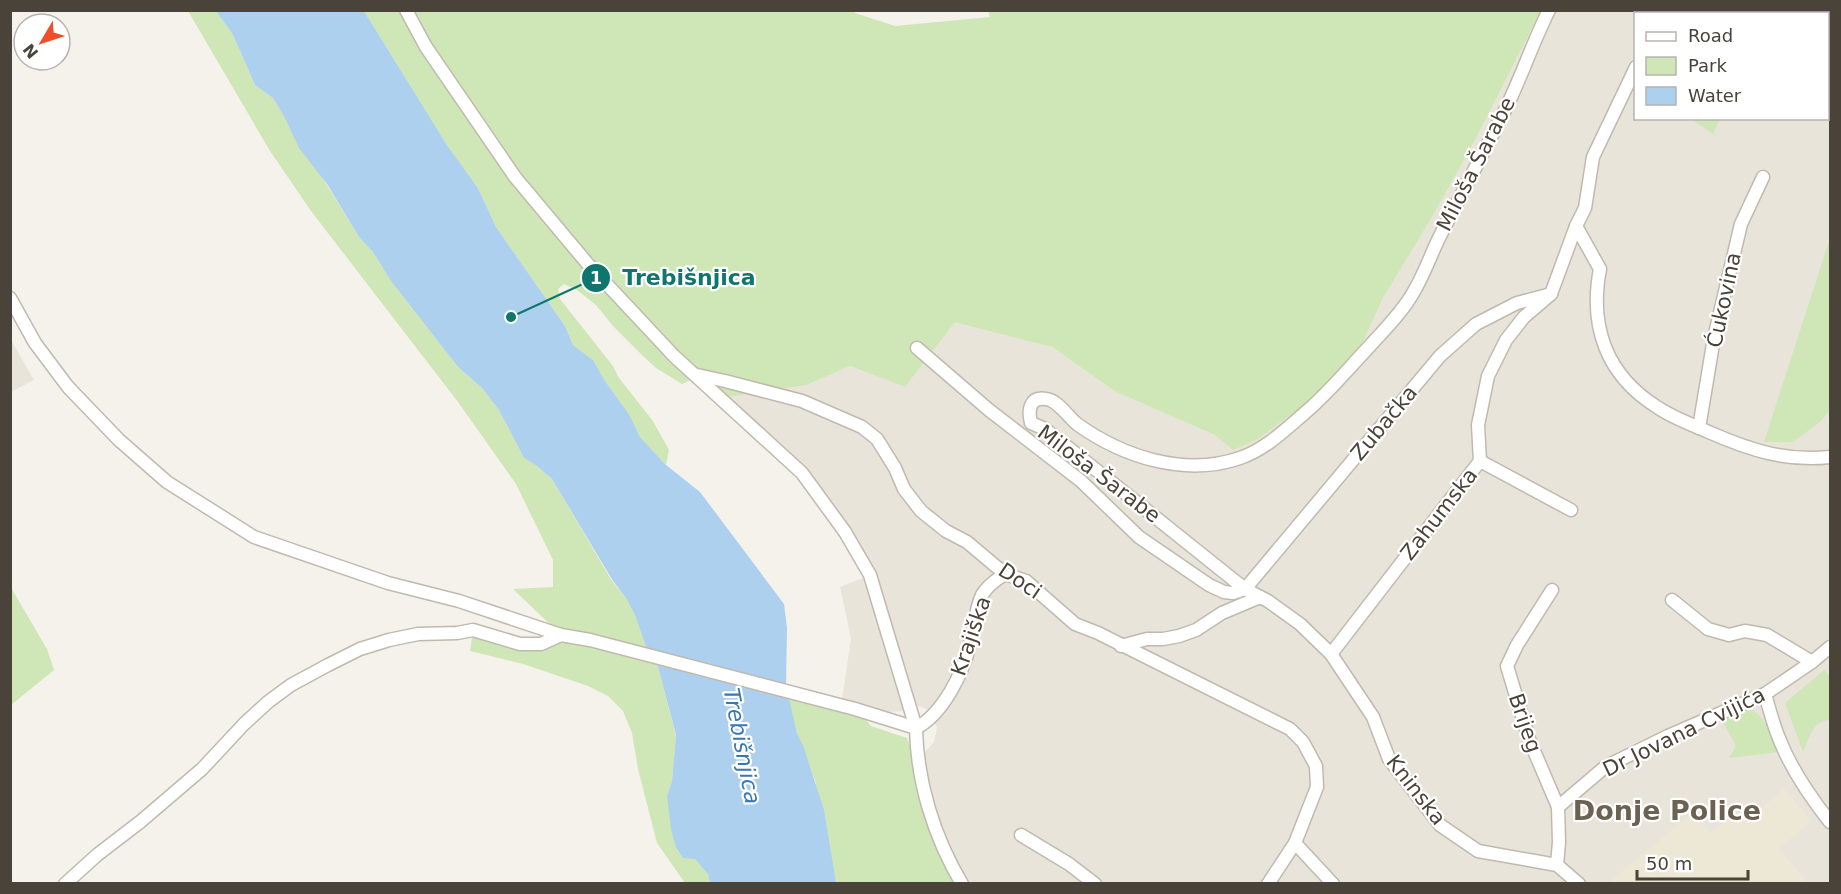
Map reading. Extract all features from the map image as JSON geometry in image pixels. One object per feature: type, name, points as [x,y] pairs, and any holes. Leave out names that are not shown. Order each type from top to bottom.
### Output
[{"type":"street","points":[[406,10],[426,47],[515,177],[587,263],[674,356],[802,473],[845,532],[870,575],[916,728],[921,780],[929,808],[950,863],[962,884]]},
{"type":"street","name":"Miloša Šarabe","points":[[1245,589],[1045,429],[1032,423],[1028,412],[1031,405],[1045,398],[1052,400],[1075,422],[1098,438],[1132,453],[1186,466],[1215,464],[1242,457],[1271,442],[1322,398],[1389,324],[1413,293],[1508,104],[1549,10]]},
{"type":"street","name":"Zahumska","points":[[1331,654],[1480,461],[1478,426],[1488,376],[1506,340],[1524,317],[1551,294],[1585,208],[1593,157],[1634,69]]},
{"type":"street","name":"Ćukovina","points":[[1699,428],[1714,338],[1741,224],[1763,177]]},
{"type":"street","points":[[1576,226],[1600,269],[1596,289],[1596,316],[1603,344],[1611,362],[1633,390],[1658,408],[1752,450],[1773,455],[1830,458]]},
{"type":"street","name":"Zubačka","points":[[1245,589],[1440,356],[1476,324],[1517,303],[1551,294]]},
{"type":"street","points":[[10,298],[35,343],[68,387],[119,440],[167,482],[254,537],[388,583],[459,601],[561,635],[590,640],[855,709],[916,728]]},
{"type":"street","name":"Miloša Šarabe","points":[[917,348],[1004,423],[1081,481],[1139,537],[1209,585],[1224,592],[1233,593],[1245,589]]},
{"type":"street","name":"Doci","points":[[696,375],[802,401],[862,427],[876,439],[895,468],[904,489],[921,511],[946,531],[967,542],[1005,574],[1026,581],[1075,624],[1098,633],[1290,729],[1303,741],[1316,766],[1317,787],[1295,843],[1268,884]]},
{"type":"street","points":[[1480,461],[1571,510]]},
{"type":"street","name":"Krajiška","points":[[916,728],[937,712],[951,691],[969,647],[982,595],[993,582],[1005,574]]},
{"type":"street","name":"Kninska","points":[[1245,589],[1300,624],[1331,654],[1373,717],[1389,759],[1440,825],[1478,851],[1557,865]]},
{"type":"street","name":"Brijeg","points":[[1552,590],[1517,645],[1507,666],[1529,739],[1558,807],[1557,865]]},
{"type":"street","points":[[1121,646],[1146,639],[1179,636],[1196,630],[1222,613],[1260,597]]},
{"type":"street","points":[[1672,600],[1708,629],[1729,635],[1745,631],[1767,635],[1812,662]]},
{"type":"street","points":[[65,884],[202,769],[268,702],[291,685],[328,664],[360,649],[418,634],[473,630],[520,644],[541,644],[561,635]]},
{"type":"street","name":"Dr Jovana Cvijića","points":[[1558,807],[1605,767],[1668,736],[1765,694],[1830,647]]},
{"type":"street","points":[[1765,694],[1781,743],[1794,770],[1830,822]]},
{"type":"street","points":[[1021,835],[1069,864],[1095,884]]},
{"type":"street","points":[[1295,843],[1333,884]]},
{"type":"street","points":[[1557,865],[1579,884]]},
{"type":"shaded area","points":[[1541,11],[1830,11],[1830,883],[969,883],[955,861],[934,806],[928,780],[923,754],[934,742],[937,727],[926,709],[918,706],[912,695],[874,573],[805,470],[728,397],[807,385],[850,366],[905,387],[955,321],[1052,347],[1116,392],[1215,435],[1258,439],[1341,371],[1362,344],[1383,298],[1474,142]]},
{"type":"shaded area","points":[[11,340],[34,380],[10,392]]},
{"type":"shaded area","points":[[865,577],[905,707],[902,711],[890,712],[842,700],[851,638],[840,587]]},
{"type":"shaded area","points":[[1784,789],[1811,821],[1779,849],[1808,883],[1608,883],[1695,811],[1710,833],[1735,814],[1739,819],[1755,806],[1759,810]]},
{"type":"green space","points":[[854,10],[855,13],[895,26],[990,17],[988,10],[1541,11],[1474,142],[1383,298],[1362,344],[1341,371],[1312,399],[1258,439],[1233,450],[1215,435],[1116,392],[1052,347],[955,322],[905,387],[850,366],[807,385],[728,397],[679,354],[603,272],[520,175],[430,45],[412,11]]},
{"type":"green space","points":[[188,11],[216,11],[233,35],[255,85],[273,98],[359,237],[373,252],[391,281],[458,367],[482,388],[499,410],[524,458],[552,479],[612,581],[626,598],[635,615],[647,650],[657,663],[676,736],[672,781],[667,796],[695,859],[709,874],[710,883],[685,883],[657,843],[638,769],[632,733],[623,711],[608,696],[588,686],[523,664],[470,651],[473,630],[520,644],[560,634],[513,589],[553,587],[553,560],[516,484],[458,402],[311,211],[270,151]]},
{"type":"green space","points":[[364,11],[401,11],[481,136],[693,379],[682,384],[656,368],[613,326],[596,305],[577,290],[564,284],[558,289],[560,299],[653,421],[669,450],[666,465],[640,437],[629,414],[593,360],[573,345],[565,326],[496,227],[478,188],[447,145]]},
{"type":"green space","points":[[1830,11],[1830,26],[1829,28],[1829,12],[1674,12]]},
{"type":"green space","points":[[1692,120],[1720,120],[1713,134]]},
{"type":"green space","points":[[1830,238],[1830,410],[1821,421],[1793,442],[1764,442]]},
{"type":"green space","points":[[10,586],[47,649],[54,670],[11,705]]},
{"type":"green space","points":[[1824,670],[1830,677],[1830,720],[1819,723],[1815,727],[1803,752],[1785,703]]},
{"type":"green space","points":[[788,697],[854,714],[865,719],[871,726],[907,738],[914,778],[925,819],[953,883],[836,883],[815,780],[797,733]]},
{"type":"green space","points":[[1745,706],[1752,709],[1762,719],[1779,752],[1729,758],[1736,746],[1719,715]]},
{"type":"water","points":[[216,11],[364,11],[447,145],[478,188],[496,227],[565,326],[573,345],[593,360],[629,414],[640,437],[666,465],[700,492],[784,604],[787,628],[786,686],[797,733],[824,810],[836,883],[710,883],[708,874],[695,859],[683,858],[676,847],[671,829],[667,796],[672,781],[676,735],[657,663],[647,650],[635,615],[626,598],[613,581],[552,479],[524,458],[499,410],[482,388],[458,367],[391,281],[373,252],[359,237],[327,184],[299,148],[273,98],[255,85],[233,35]]},
{"type":"place","name":"Trebišnjica","points":[[511,317]]},
{"type":"district","name":"Donje Police","points":[[1667,810]]}]
